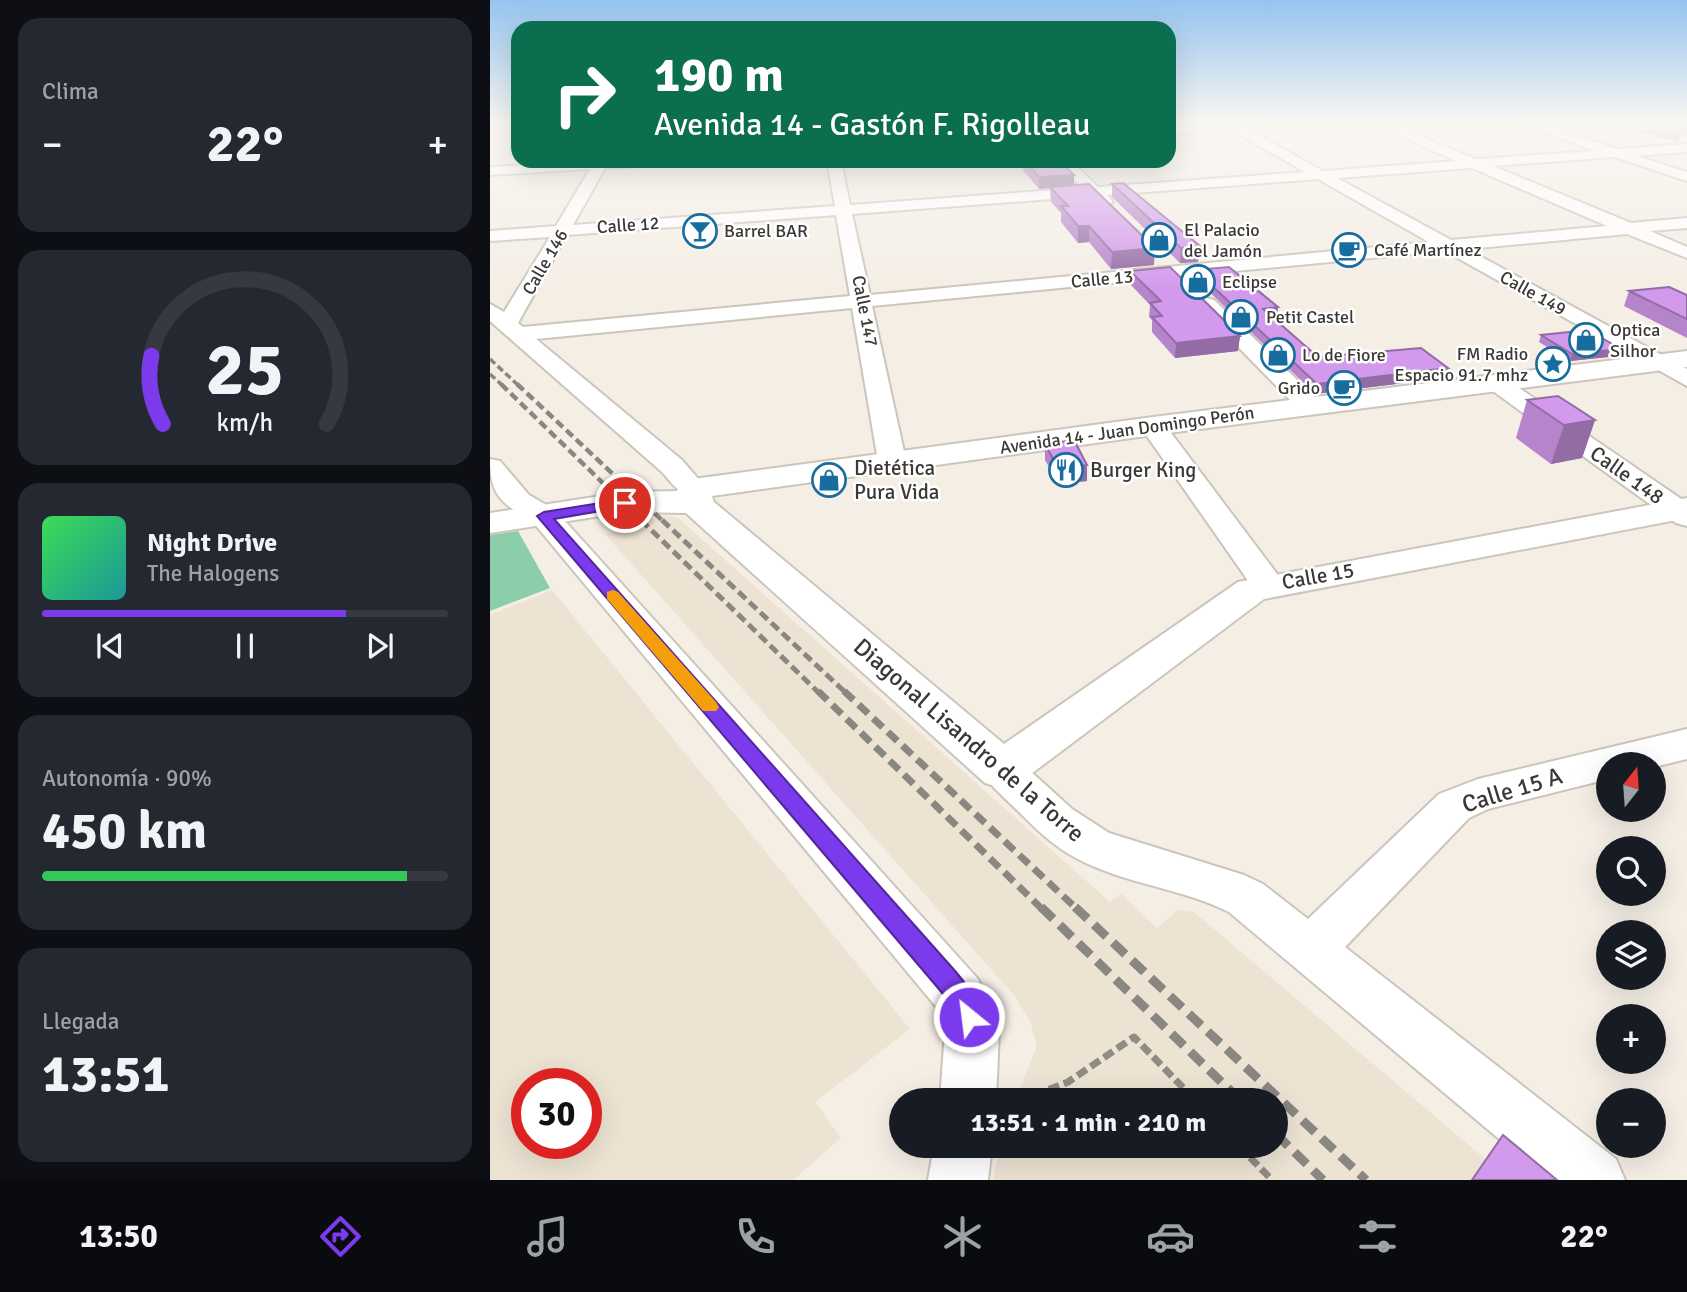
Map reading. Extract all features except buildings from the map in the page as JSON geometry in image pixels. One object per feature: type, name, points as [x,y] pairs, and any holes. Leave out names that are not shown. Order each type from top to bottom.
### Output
[{"type":"main road","name":"Avenida 14 - Juan Domingo Perón","points":[[688,487],[1687,359]]},
{"type":"main road","points":[[490,523],[642,500],[682,501],[688,487]]},
{"type":"main road","name":"Diagonal Lisandro de la Torre","points":[[688,487],[1002,769]]},
{"type":"main road","name":"Calle 15","points":[[1002,769],[1252,590],[1684,512]]},
{"type":"street","name":"Calle 146","points":[[501,321],[564,230],[592,180]]},
{"type":"street","name":"Calle 147","points":[[838,180],[864,301],[892,461]]},
{"type":"street","points":[[1082,180],[1121,219]]},
{"type":"street","name":"Calle 12","points":[[490,236],[1252,180]]},
{"type":"street","name":"Calle 149","points":[[1328,180],[1687,379]]},
{"type":"street","points":[[1513,180],[1687,253]]},
{"type":"street","name":"Calle 13","points":[[501,321],[864,301],[1687,223]]},
{"type":"street","points":[[1157,254],[1310,406]]},
{"type":"street","name":"Diagonal Lisandro de la Torre","points":[[501,321],[688,487]]},
{"type":"street","name":"Calle 148","points":[[1498,384],[1684,512]]},
{"type":"street","points":[[1153,426],[1268,585]]},
{"type":"street","points":[[490,467],[519,501],[544,516],[960,996],[972,1031],[969,1088]]},
{"type":"street","name":"Calle 15 A","points":[[1309,950],[1454,806],[1478,795],[1687,744]]},
{"type":"street","name":"Diagonal Lisandro de la Torre","points":[[1002,769],[1075,836],[1093,846],[1115,856],[1192,875],[1232,890],[1595,1180]]},
{"type":"street","points":[[958,1180],[961,1158]]},
{"type":"path","points":[[1053,1088],[1068,1082],[1134,1037],[1183,1088]]},
{"type":"path","points":[[1251,1158],[1272,1180]]},
{"type":"shaded area","points":[[665,516],[678,518],[1110,902],[1121,894],[1157,928],[1178,910],[1194,912],[1510,1180],[993,1180],[998,1158],[1288,1158],[1288,1088],[1020,1088],[1037,1046],[1030,1021],[1013,994],[605,534]]},
{"type":"shaded area","points":[[552,590],[910,1029],[815,1102],[841,1138],[793,1180],[490,1180],[490,615]]},
{"type":"green space","points":[[518,531],[550,588],[490,611],[490,535]]},
{"type":"railway","points":[[490,359],[519,386]]},
{"type":"railway","points":[[490,374],[503,386]]},
{"type":"railway","points":[[501,384],[643,522]]},
{"type":"railway","points":[[517,384],[664,522]]},
{"type":"railway","points":[[641,520],[819,693]]},
{"type":"railway","points":[[662,520],[846,693]]},
{"type":"railway","points":[[818,691],[1042,909]]},
{"type":"railway","points":[[844,691],[1077,909]]},
{"type":"railway","points":[[1041,907],[1228,1088]]},
{"type":"railway","points":[[1075,907],[1366,1180]]},
{"type":"railway","points":[[1288,1146],[1323,1180]]},
{"type":"slow traffic","points":[[613,595],[710,707]]},
{"type":"place","name":"Barrel BAR","points":[[700,231]]},
{"type":"place","name":"El Palacio del Jamón","points":[[1159,240]]},
{"type":"place","name":"Café Martínez","points":[[1349,250]]},
{"type":"place","name":"Eclipse","points":[[1198,282]]},
{"type":"place","name":"Petit Castel","points":[[1241,317]]},
{"type":"place","name":"Optica Silhor","points":[[1586,340]]},
{"type":"place","name":"Lo de Fiore","points":[[1278,355]]},
{"type":"place","name":"FM Radio Espacio 91.7 mhz","points":[[1553,364]]},
{"type":"place","name":"Grido","points":[[1344,388]]},
{"type":"place","name":"Burger King","points":[[1066,470]]},
{"type":"place","name":"Dietética Pura Vida","points":[[829,480]]},
{"type":"route","points":[[625,503],[544,516],[947,980],[960,996],[969,1017]]}]
